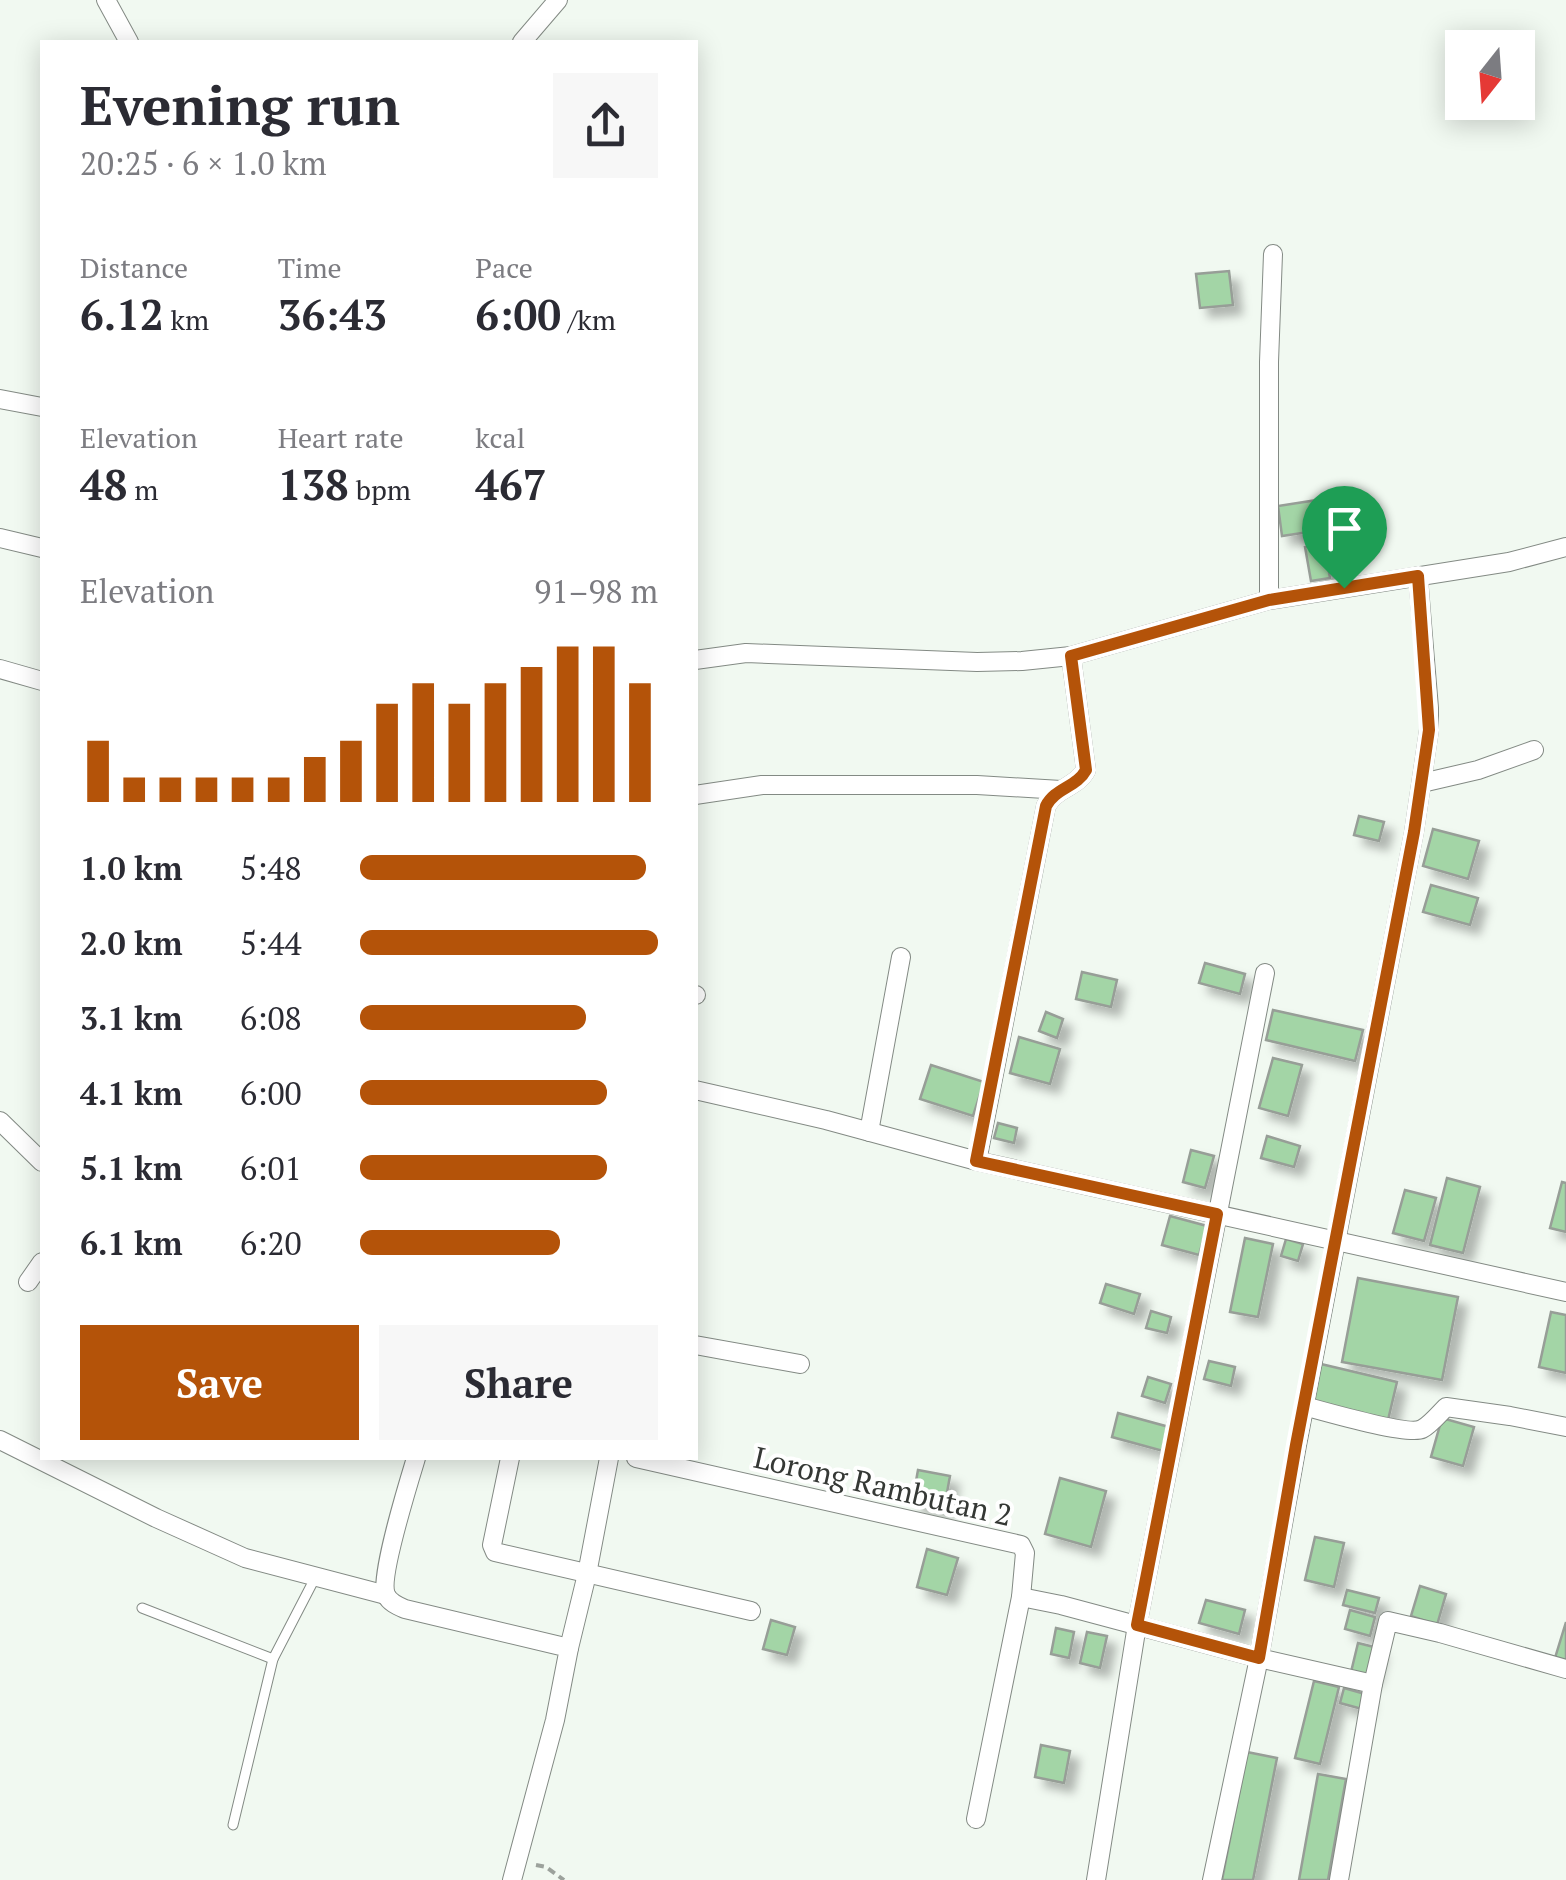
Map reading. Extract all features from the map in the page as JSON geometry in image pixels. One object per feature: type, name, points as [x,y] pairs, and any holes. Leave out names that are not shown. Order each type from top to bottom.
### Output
[{"type":"street","points":[[106,0],[129,40]]},
{"type":"street","points":[[524,40],[558,0]]},
{"type":"street","points":[[1269,600],[1273,254]]},
{"type":"street","points":[[0,400],[40,407]]},
{"type":"street","points":[[0,538],[40,548]]},
{"type":"street","points":[[698,660],[746,653],[977,662],[1071,656],[1269,600],[1508,562],[1566,547]]},
{"type":"street","points":[[1212,1880],[1259,1658],[1428,746],[1429,708],[1418,576]]},
{"type":"street","points":[[976,1161],[1046,806],[1051,797],[1082,778],[1086,765],[1071,656]]},
{"type":"street","points":[[0,669],[40,679]]},
{"type":"street","points":[[1422,783],[1478,770],[1534,750]]},
{"type":"street","points":[[698,795],[762,785],[991,785],[1061,790]]},
{"type":"street","points":[[869,1132],[901,956]]},
{"type":"street","points":[[1096,1880],[1137,1625],[1265,973]]},
{"type":"street","points":[[698,1091],[976,1161],[1566,1292]]},
{"type":"street","points":[[0,1121],[40,1160]]},
{"type":"street","points":[[28,1282],[40,1265]]},
{"type":"street","points":[[698,1345],[800,1364]]},
{"type":"street","points":[[1304,1406],[1414,1430],[1422,1430],[1446,1407],[1566,1427]]},
{"type":"street","points":[[0,1440],[244,1558],[386,1595]]},
{"type":"street","points":[[415,1460],[393,1538],[385,1584],[386,1595],[393,1604],[569,1648]]},
{"type":"street","points":[[510,1460],[492,1544],[499,1554],[751,1611]]},
{"type":"street","points":[[514,1871],[554,1720],[609,1460]]},
{"type":"street","name":"Lorong Rambutan 2","points":[[645,1460],[1018,1543],[1023,1548],[1021,1597],[976,1818]]},
{"type":"street","points":[[1021,1597],[1373,1684]]},
{"type":"street","points":[[1339,1880],[1373,1684],[1388,1622],[1566,1669]]},
{"type":"lane","points":[[233,1825],[273,1659],[314,1578]]},
{"type":"lane","points":[[142,1608],[273,1659]]},
{"type":"path","points":[[514,1871],[546,1867],[564,1880]]},
{"type":"building","points":[[1229,271],[1233,305],[1200,308],[1196,274]]},
{"type":"building","points":[[1317,500],[1322,530],[1282,536],[1278,506]]},
{"type":"building","points":[[1324,544],[1330,578],[1311,581],[1305,547]]},
{"type":"building","points":[[1359,816],[1384,822],[1379,841],[1354,835]]},
{"type":"building","points":[[1433,829],[1479,841],[1468,879],[1423,866]]},
{"type":"building","points":[[1431,885],[1478,898],[1470,925],[1423,912]]},
{"type":"building","points":[[1205,963],[1245,974],[1240,994],[1199,983]]},
{"type":"building","points":[[1082,972],[1117,980],[1111,1007],[1076,999]]},
{"type":"building","points":[[1273,1010],[1363,1030],[1355,1061],[1266,1040]]},
{"type":"building","points":[[1046,1012],[1063,1019],[1057,1038],[1039,1031]]},
{"type":"building","points":[[1019,1037],[1060,1049],[1050,1084],[1010,1073]]},
{"type":"building","points":[[1273,1058],[1302,1065],[1288,1116],[1259,1108]]},
{"type":"building","points":[[931,1065],[984,1082],[973,1116],[920,1099]]},
{"type":"building","points":[[998,1123],[1017,1128],[1014,1143],[994,1138]]},
{"type":"building","points":[[1267,1136],[1300,1146],[1294,1167],[1261,1158]]},
{"type":"building","points":[[1191,1150],[1214,1156],[1205,1188],[1183,1182]]},
{"type":"building","points":[[1447,1178],[1480,1187],[1463,1253],[1430,1245]]},
{"type":"building","points":[[1562,1182],[1566,1183],[1566,1232],[1550,1228]]},
{"type":"building","points":[[1405,1190],[1436,1198],[1424,1241],[1393,1233]]},
{"type":"building","points":[[1170,1216],[1207,1226],[1199,1255],[1162,1245]]},
{"type":"building","points":[[1245,1238],[1273,1244],[1258,1317],[1230,1312]]},
{"type":"building","points":[[1286,1239],[1303,1244],[1298,1261],[1281,1256]]},
{"type":"building","points":[[1358,1278],[1458,1297],[1442,1380],[1342,1362]]},
{"type":"building","points":[[1106,1284],[1140,1294],[1134,1314],[1100,1303]]},
{"type":"building","points":[[1151,1311],[1171,1317],[1167,1333],[1146,1328]]},
{"type":"building","points":[[1551,1312],[1566,1315],[1566,1373],[1539,1367]]},
{"type":"building","points":[[1209,1361],[1235,1367],[1231,1386],[1204,1379]]},
{"type":"building","points":[[1321,1364],[1397,1382],[1388,1420],[1312,1402]]},
{"type":"building","points":[[1148,1377],[1171,1384],[1165,1403],[1142,1396]]},
{"type":"building","points":[[1118,1413],[1169,1427],[1163,1451],[1112,1437]]},
{"type":"building","points":[[1442,1418],[1474,1427],[1463,1466],[1431,1457]]},
{"type":"building","points":[[918,1470],[950,1476],[944,1509],[912,1503]]},
{"type":"building","points":[[1060,1478],[1106,1491],[1091,1547],[1045,1534]]},
{"type":"building","points":[[1315,1537],[1344,1543],[1334,1587],[1305,1580]]},
{"type":"building","points":[[927,1549],[958,1558],[947,1595],[917,1587]]},
{"type":"building","points":[[1420,1586],[1446,1594],[1437,1625],[1411,1616]]},
{"type":"building","points":[[1347,1590],[1379,1598],[1375,1613],[1343,1605]]},
{"type":"building","points":[[1206,1600],[1245,1610],[1239,1634],[1199,1623]]},
{"type":"building","points":[[1350,1610],[1375,1617],[1370,1636],[1345,1629]]},
{"type":"building","points":[[771,1620],[795,1627],[787,1655],[763,1649]]},
{"type":"building","points":[[1566,1622],[1566,1662],[1555,1658]]},
{"type":"building","points":[[1056,1628],[1074,1632],[1069,1658],[1051,1654]]},
{"type":"building","points":[[1087,1632],[1107,1636],[1100,1668],[1080,1663]]},
{"type":"building","points":[[1358,1643],[1378,1648],[1371,1677],[1351,1672]]},
{"type":"building","points":[[1314,1681],[1339,1687],[1320,1764],[1295,1758]]},
{"type":"building","points":[[1344,1688],[1365,1694],[1362,1709],[1340,1703]]},
{"type":"building","points":[[1041,1745],[1070,1751],[1064,1783],[1035,1777]]},
{"type":"building","points":[[1247,1752],[1277,1758],[1253,1880],[1222,1880]]},
{"type":"building","points":[[1318,1774],[1346,1779],[1328,1880],[1299,1880]]},
{"type":"route","points":[[1418,576],[1429,708],[1428,746],[1259,1658],[1137,1625],[1217,1214],[976,1161],[1046,806],[1051,797],[1082,778],[1086,770],[1071,656],[1269,600],[1344,588],[1418,576]]}]
